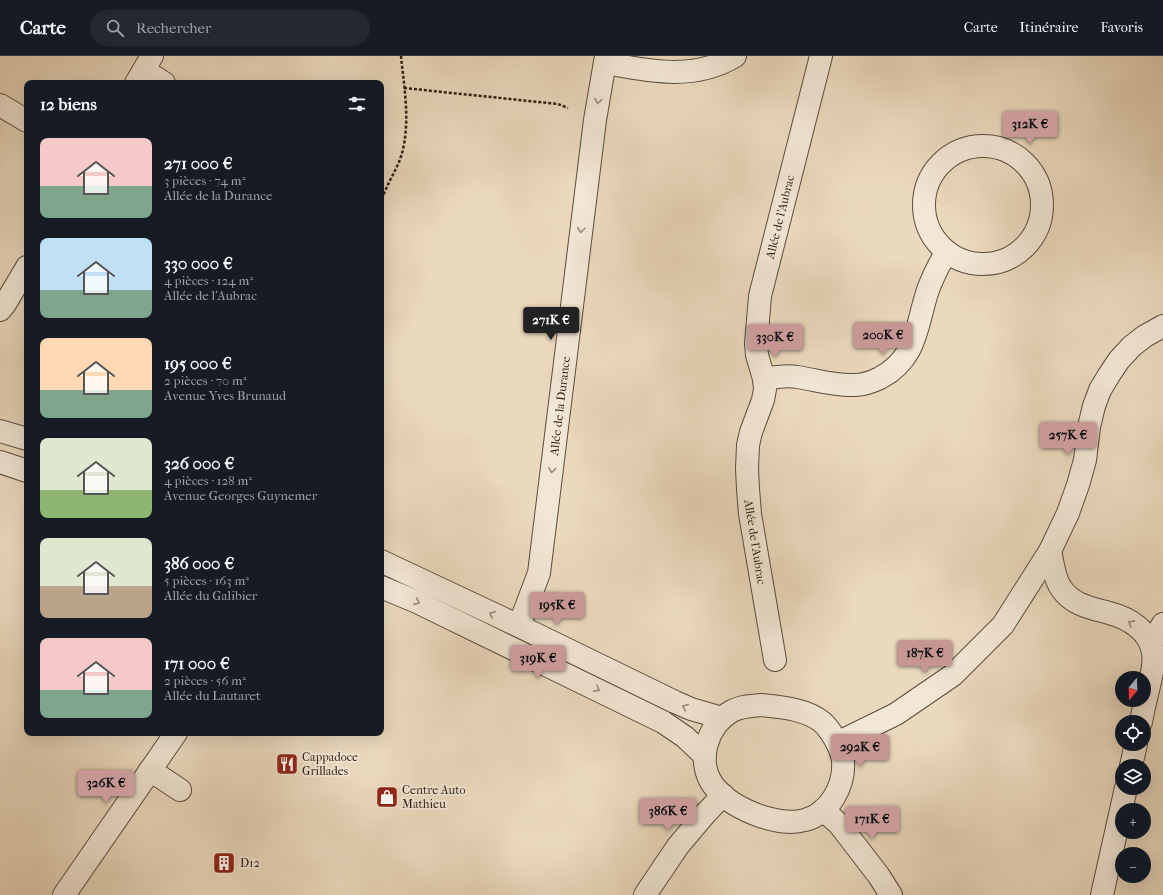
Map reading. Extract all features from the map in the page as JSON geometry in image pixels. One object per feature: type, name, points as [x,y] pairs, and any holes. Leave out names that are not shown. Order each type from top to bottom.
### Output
[{"type":"street","name":"Allée de la Durance","points":[[519,626],[539,573],[595,120],[606,60],[644,70],[659,72],[688,72],[710,68],[735,56]]},
{"type":"street","name":"Allée de l'Aubrac","points":[[775,660],[750,514],[747,468],[748,446],[751,432],[764,400],[765,389],[756,344],[760,296],[820,56]]},
{"type":"street","points":[[144,70],[159,80]]},
{"type":"street","points":[[0,105],[24,119]]},
{"type":"street","points":[[981,146],[1002,149],[1020,159],[1034,174],[1042,193],[1042,214],[1036,233],[1024,250],[1006,260],[986,265],[965,262],[947,252],[933,237],[925,218],[924,197],[931,177],[943,161],[961,150],[981,146]]},
{"type":"street","points":[[764,379],[795,376],[830,384],[855,385],[865,384],[876,380],[890,372],[903,360],[910,350],[929,288],[947,252]]},
{"type":"street","points":[[0,310],[24,272]]},
{"type":"street","points":[[837,743],[896,714],[953,675],[1003,625],[1050,551],[1068,513],[1085,460],[1089,426],[1094,406],[1108,375],[1132,346],[1145,336],[1163,326]]},
{"type":"street","points":[[0,431],[24,439]]},
{"type":"street","points":[[0,462],[24,470]]},
{"type":"street","points":[[1050,551],[1054,572],[1061,588],[1067,595],[1081,605],[1122,617],[1136,625],[1151,643],[1153,668],[1143,715]]},
{"type":"street","points":[[384,562],[675,702],[691,709],[722,718]]},
{"type":"street","points":[[384,588],[424,605],[663,722],[685,737],[705,756]]},
{"type":"street","points":[[1151,643],[1163,624]]},
{"type":"street","points":[[761,705],[809,714],[821,721],[830,731],[837,743],[844,760],[838,792],[823,810],[812,818],[799,822],[786,822],[753,814],[737,806],[723,795],[713,784],[707,773],[705,756],[706,747],[714,727],[722,718],[732,711],[745,706],[761,705]]},
{"type":"street","points":[[64,895],[174,736]]},
{"type":"street","points":[[150,770],[180,790]]},
{"type":"street","points":[[645,895],[678,846],[723,795]]},
{"type":"street","points":[[1102,895],[1124,795]]},
{"type":"street","points":[[823,810],[839,824],[891,895]]},
{"type":"path","points":[[384,194],[403,150],[407,114],[401,56]]},
{"type":"path","points":[[404,88],[558,104],[595,120]]},
{"type":"place","name":"Cappadoce Grillades","points":[[287,764]]},
{"type":"place","name":"Centre Auto Mathieu","points":[[387,797]]},
{"type":"place","name":"D12","points":[[224,863]]}]
